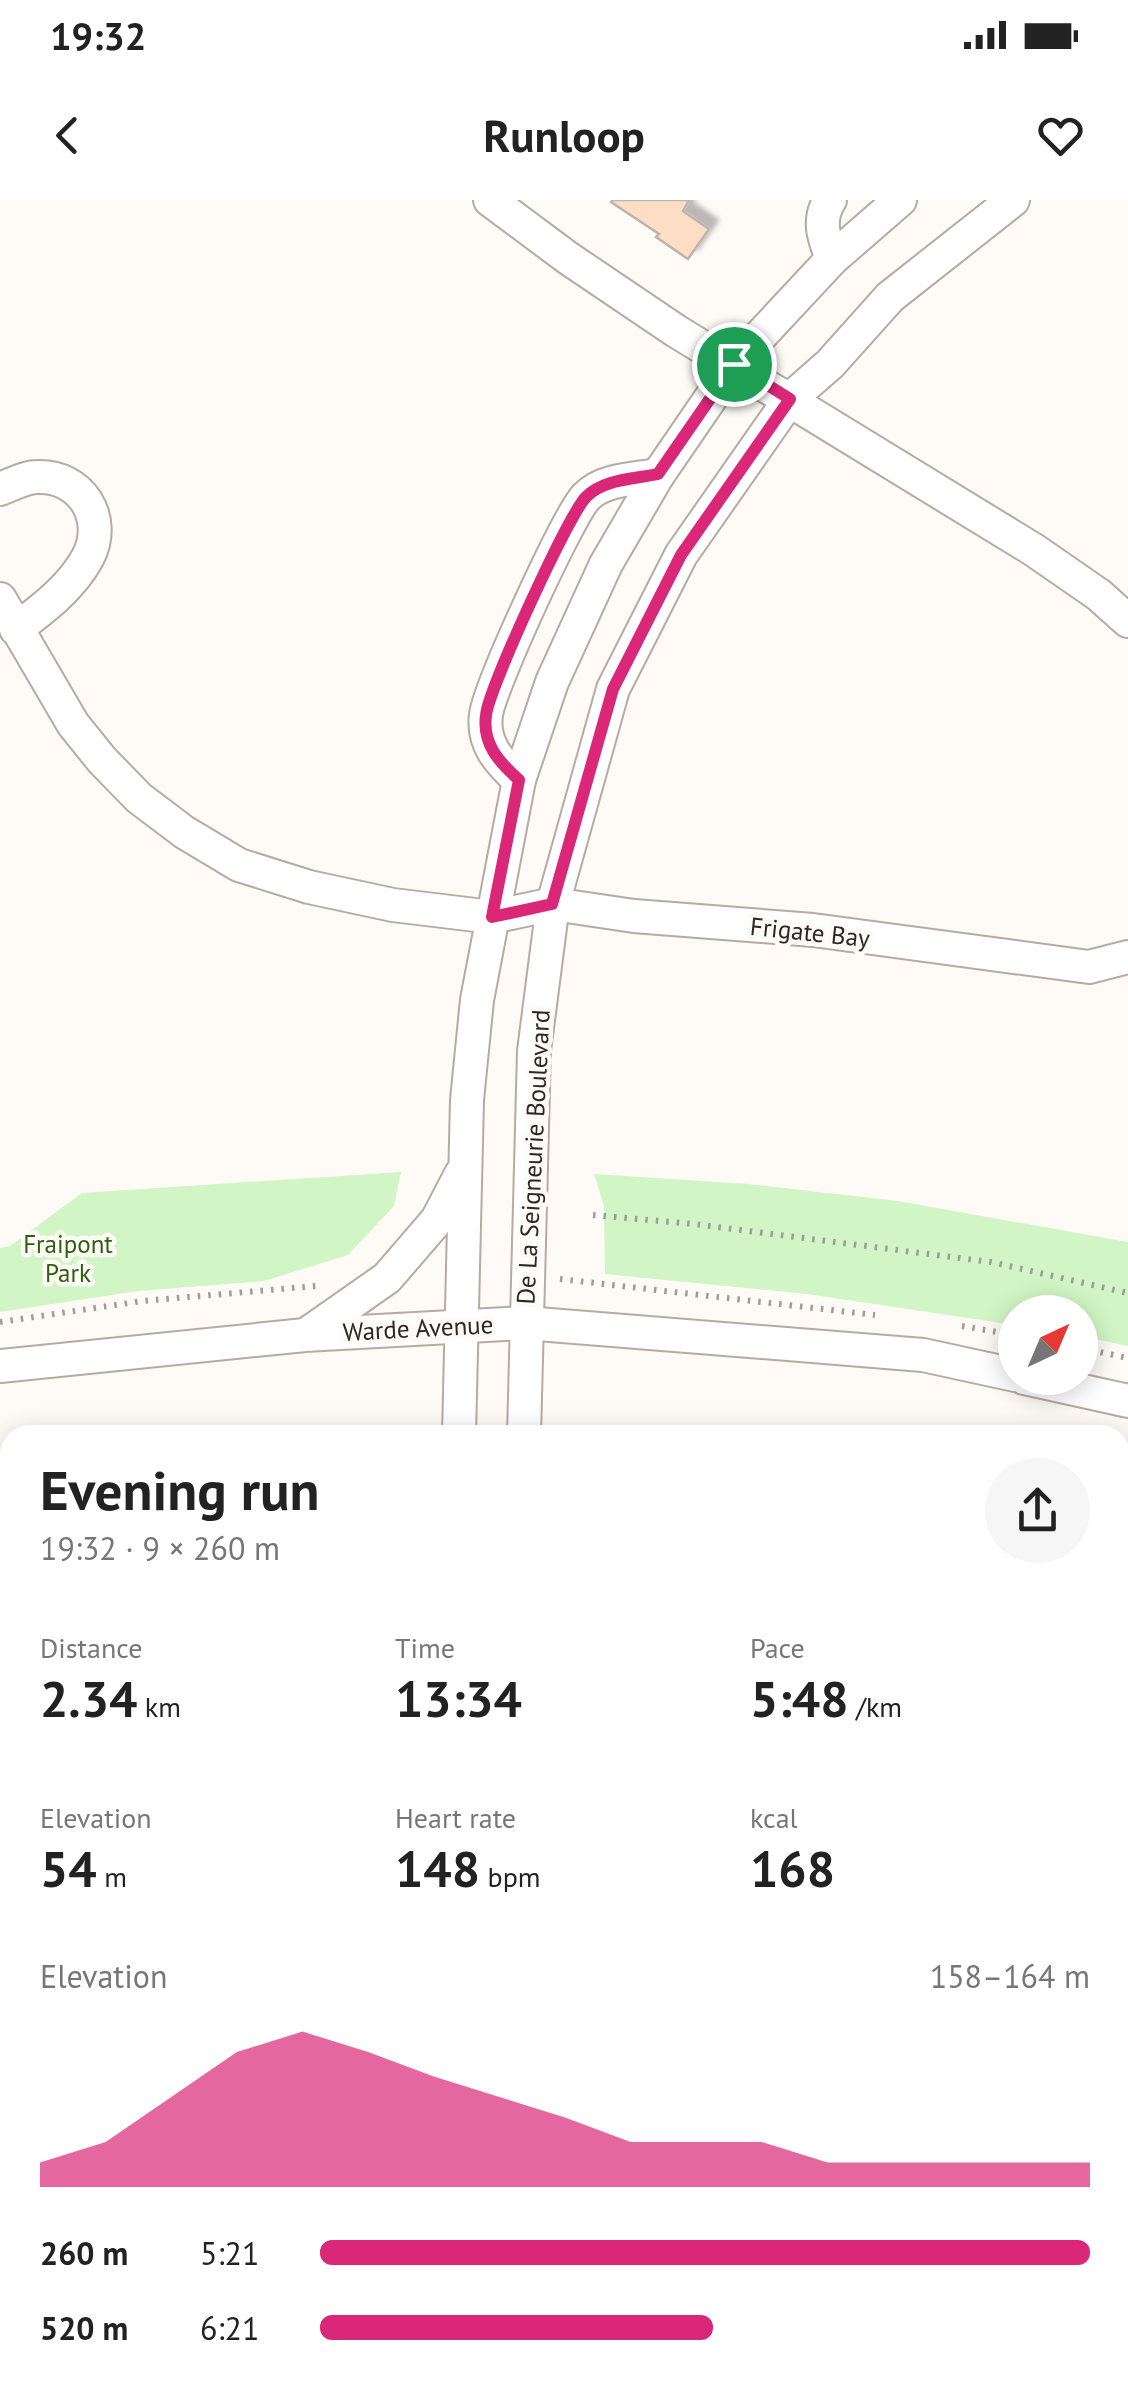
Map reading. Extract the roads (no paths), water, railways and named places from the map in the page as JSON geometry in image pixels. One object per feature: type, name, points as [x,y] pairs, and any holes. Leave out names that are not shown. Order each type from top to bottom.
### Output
[{"type":"street","points":[[490,200],[676,332],[1034,550],[1099,595],[1128,622]]},
{"type":"street","points":[[830,200],[823,212],[823,235],[832,259]]},
{"type":"street","points":[[460,1425],[467,1100],[477,1000],[519,780],[552,682],[606,564],[658,474],[734,364],[832,259],[900,200]]},
{"type":"street","name":"De La Seigneurie Boulevard","points":[[524,1425],[534,1051],[552,904],[613,689],[681,555],[790,399],[830,364],[890,296],[1014,200]]},
{"type":"street","points":[[519,780],[500,764],[488,743],[486,714],[536,592],[584,499],[601,485],[658,474]]},
{"type":"street","points":[[0,489],[34,476],[61,479],[79,489],[91,507],[97,528],[89,556],[71,582],[16,629]]},
{"type":"street","name":"Frigate Bay","points":[[0,600],[73,724],[139,798],[239,865],[309,888],[393,905],[492,917],[552,904],[634,916],[813,930],[1090,967],[1128,957]]},
{"type":"street","points":[[306,1334],[387,1278],[437,1220],[465,1165]]},
{"type":"street","name":"Warde Avenue","points":[[0,1366],[306,1334],[525,1323],[924,1355],[998,1372]]},
{"type":"street","points":[[1098,1394],[1128,1401]]},
{"type":"park label","name":"Fraipont Park","points":[[68,1258]]}]
